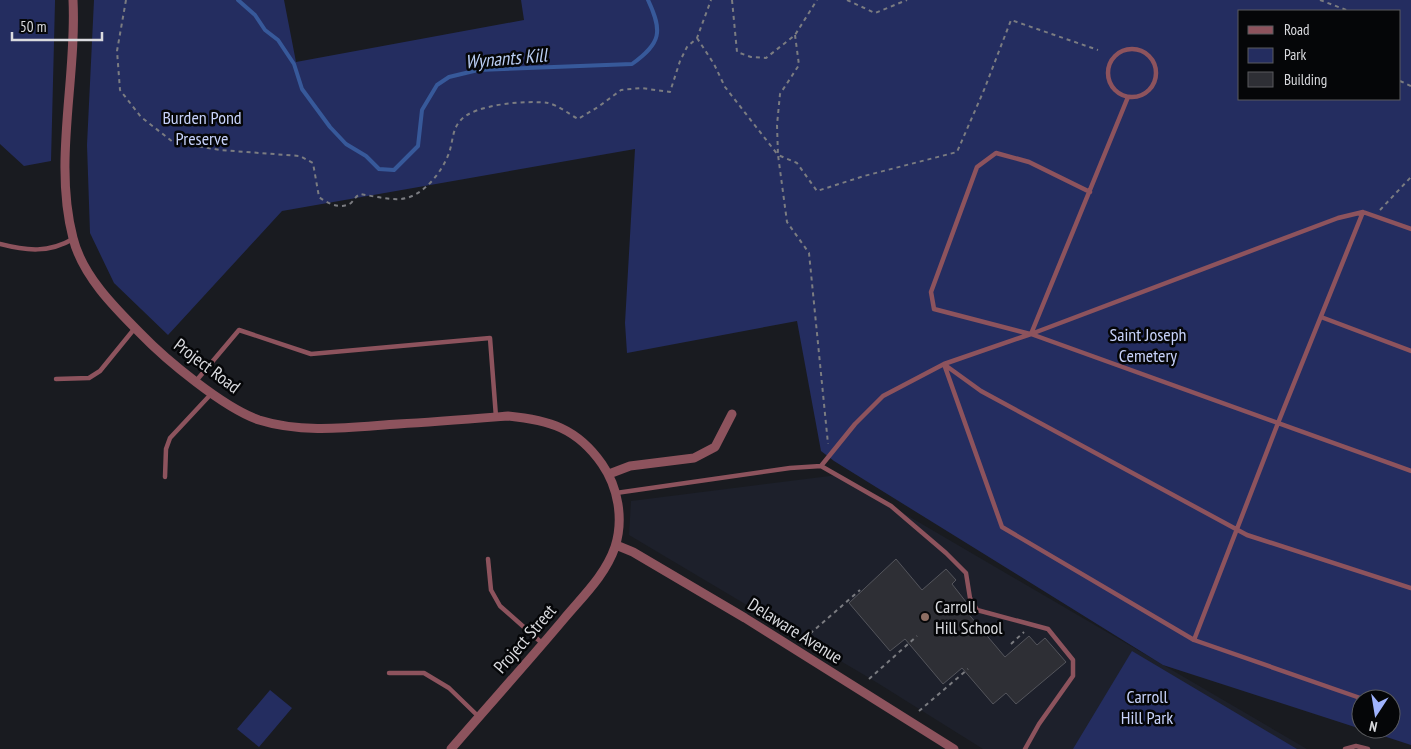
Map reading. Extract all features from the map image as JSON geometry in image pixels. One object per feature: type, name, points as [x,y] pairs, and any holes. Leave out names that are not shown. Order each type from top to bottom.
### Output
[{"type":"street","name":"Project Road","points":[[73,0],[74,34],[64,178],[73,239],[98,287],[135,328],[222,401],[257,419],[282,426],[345,428],[496,417],[532,418],[566,430],[591,448],[609,474],[616,493],[619,519],[616,544]]},
{"type":"street","points":[[609,474],[630,466],[694,458],[715,447],[732,414]]},
{"type":"street","name":"Project Street","points":[[451,749],[603,573],[616,544]]},
{"type":"street","name":"Delaware Avenue","points":[[616,544],[745,618],[954,749]]},
{"type":"lane","points":[[1135,50],[1150,57],[1156,73],[1155,81],[1144,94],[1128,97],[1115,90],[1110,84],[1108,70],[1114,56],[1121,52],[1135,50]]},
{"type":"lane","points":[[1031,334],[1128,97]]},
{"type":"lane","points":[[1090,192],[1029,162],[996,153],[977,167],[931,292],[934,309],[1031,334],[1411,471]]},
{"type":"lane","points":[[821,466],[855,424],[883,396],[944,364],[1031,334],[1338,218],[1363,212],[1411,229]]},
{"type":"lane","points":[[1194,640],[1236,529],[1363,212]]},
{"type":"lane","points":[[0,244],[41,251],[60,246],[73,239]]},
{"type":"lane","points":[[1321,317],[1411,351]]},
{"type":"lane","points":[[56,379],[89,378],[100,372],[135,328]]},
{"type":"lane","points":[[196,380],[239,330],[311,354],[490,338],[496,417]]},
{"type":"lane","points":[[944,364],[980,391],[1247,535],[1411,588]]},
{"type":"lane","points":[[944,364],[1002,527],[1194,640],[1351,695]]},
{"type":"lane","points":[[166,477],[166,449],[170,438],[212,393]]},
{"type":"lane","points":[[616,493],[790,468],[821,466],[891,506],[966,573],[970,598],[977,610],[1048,629],[1073,660],[1074,672],[1039,724],[1025,749]]},
{"type":"lane","points":[[488,559],[491,590],[500,606],[543,644]]},
{"type":"lane","points":[[389,673],[424,672],[449,688],[479,717]]},
{"type":"lane","points":[[1345,749],[1356,746],[1368,749]]},
{"type":"path","points":[[126,0],[117,51],[120,90],[141,117],[173,142],[220,150],[300,156],[313,163],[318,197],[339,206],[351,202],[360,194],[401,199],[422,190],[433,179],[447,158],[454,132],[460,120],[479,110],[511,103],[549,103],[578,119],[621,90],[642,88],[670,92],[687,47],[696,38],[711,0]]},
{"type":"path","points":[[732,0],[737,52],[752,57],[766,58],[795,35],[817,0]]},
{"type":"path","points":[[847,0],[875,13],[907,0]]},
{"type":"path","points":[[1320,0],[1346,10]]},
{"type":"path","points":[[696,38],[714,64],[725,86],[778,155],[796,163],[817,191],[864,176],[957,152],[984,90],[1011,20],[1098,50]]},
{"type":"path","points":[[795,35],[799,65],[780,94],[777,125],[778,155],[787,222],[809,253],[829,456]]},
{"type":"path","points":[[1374,216],[1411,176]]},
{"type":"path","points":[[804,639],[860,590]]},
{"type":"path","points":[[1011,644],[1033,624]]},
{"type":"path","points":[[869,680],[917,636]]},
{"type":"path","points":[[919,711],[968,669]]},
{"type":"shaded area","name":"Carroll Hill School","points":[[838,475],[1307,749],[983,749],[876,682],[629,535],[631,501]]},
{"type":"green space","points":[[0,0],[55,0],[51,161],[24,166],[0,144]]},
{"type":"green space","name":"Saint Joseph Cemetery","points":[[94,0],[284,0],[296,62],[524,20],[521,0],[1411,0],[1411,745],[1393,739],[1401,739],[1401,689],[1351,689],[1351,726],[1163,665],[834,461],[821,451],[797,321],[627,353],[625,323],[635,149],[282,211],[168,335],[114,283],[90,233],[87,145]]},
{"type":"green space","name":"Carroll Hill Park","points":[[1132,651],[1297,749],[1073,749]]},
{"type":"green space","points":[[270,690],[292,708],[259,747],[237,729]]},
{"type":"building","points":[[896,559],[922,590],[946,569],[956,580],[952,584],[970,607],[966,611],[1005,657],[1029,636],[1037,645],[1045,638],[1066,662],[1016,704],[1006,693],[993,704],[962,668],[943,684],[905,639],[890,651],[849,603]]},
{"type":"waterway","name":"Wynants Kill","points":[[238,0],[255,15],[265,30],[278,40],[294,64],[302,89],[330,127],[346,144],[366,156],[379,169],[394,170],[418,146],[422,110],[437,85],[449,77],[478,70],[632,64],[649,50],[656,36],[656,21],[648,0]]},
{"type":"place","name":"Carroll Hill School","points":[[925,617]]},
{"type":"park label","name":"Burden Pond Preserve","points":[[202,128]]}]
